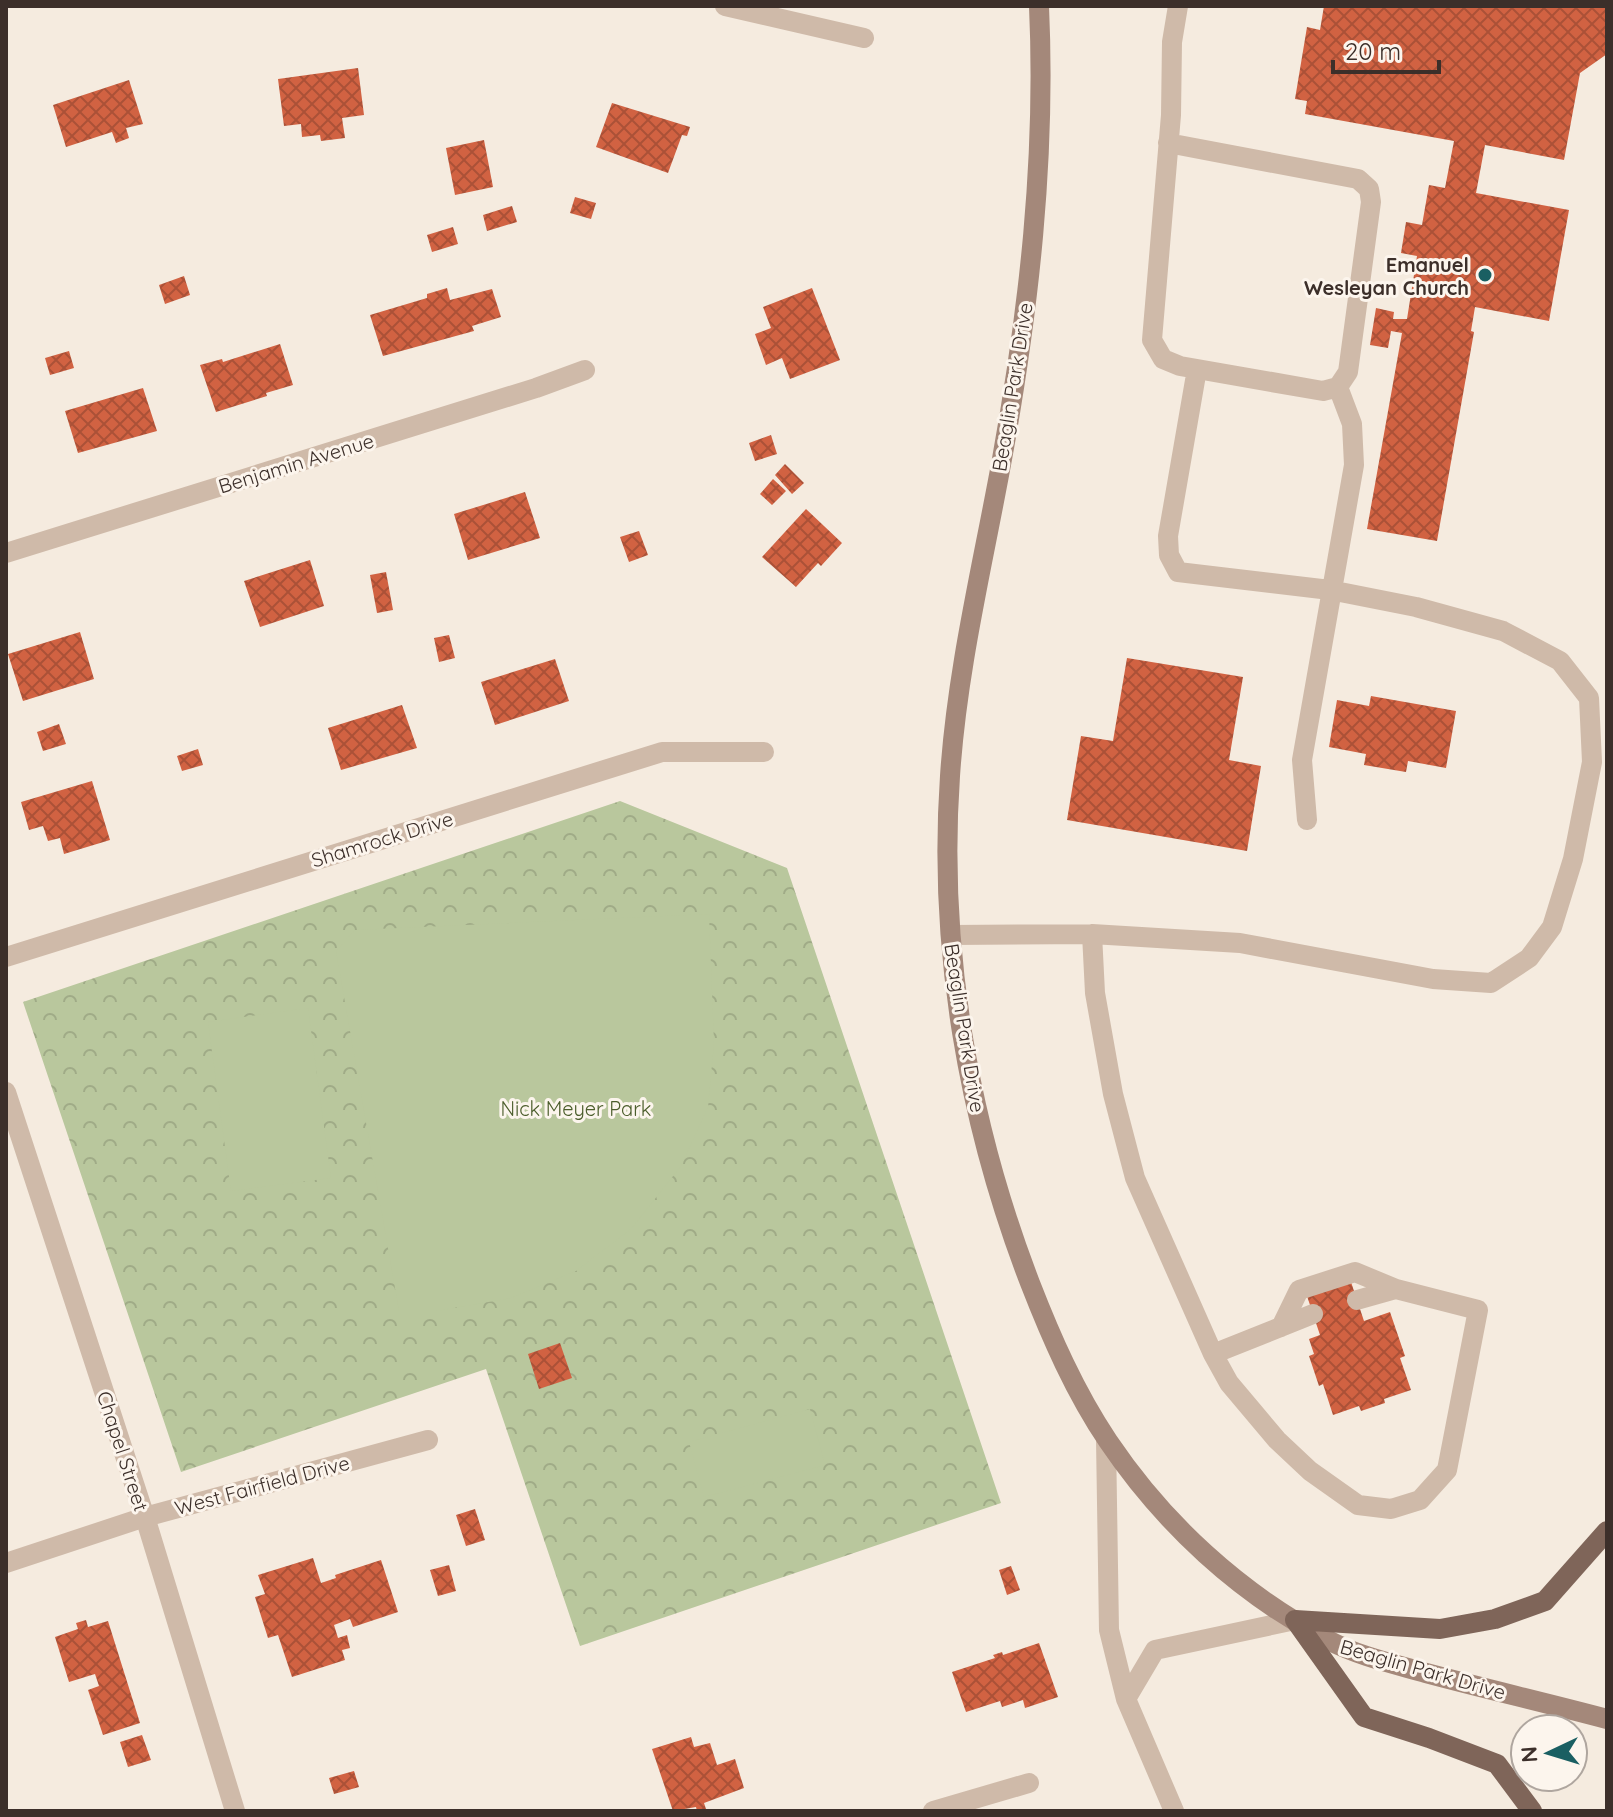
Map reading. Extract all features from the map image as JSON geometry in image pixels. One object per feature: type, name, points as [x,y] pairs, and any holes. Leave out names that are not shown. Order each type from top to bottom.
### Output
[{"type":"main road","name":"Beaglin Park Drive","points":[[1039,6],[1041,146],[1033,243],[1005,437],[956,708],[950,779],[951,935],[968,1070],[1000,1198],[1046,1322],[1074,1383],[1106,1439],[1170,1520],[1210,1560],[1332,1643],[1390,1663],[1607,1719]]},
{"type":"main road","points":[[1295,1620],[1440,1629],[1495,1619],[1545,1601],[1607,1531]]},
{"type":"main road","points":[[1295,1620],[1364,1717],[1497,1764],[1532,1811]]},
{"type":"street","points":[[725,6],[864,38]]},
{"type":"street","points":[[1168,143],[1358,179],[1369,189],[1371,202],[1348,372],[1338,387],[1323,391],[1197,369],[1163,359],[1152,340],[1168,143],[1172,42],[1178,6]]},
{"type":"street","points":[[951,935],[1092,934],[1240,943],[1433,979],[1491,983],[1529,958],[1552,927],[1573,859],[1592,762],[1589,698],[1560,661],[1503,631],[1416,607],[1330,590],[1178,572],[1169,555],[1168,536],[1197,369]]},
{"type":"street","name":"Benjamin Avenue","points":[[6,553],[585,370]]},
{"type":"street","points":[[1307,820],[1302,760],[1354,465],[1352,424],[1338,387]]},
{"type":"street","name":"Shamrock Drive","points":[[6,957],[662,752],[764,752]]},
{"type":"street","points":[[1092,934],[1095,993],[1113,1094],[1135,1178],[1213,1354],[1229,1383],[1277,1440],[1310,1471],[1358,1505],[1391,1509],[1420,1500],[1447,1470],[1478,1310],[1396,1289],[1355,1272],[1299,1290],[1281,1327]]},
{"type":"street","name":"Chapel Street","points":[[6,1092],[145,1517],[235,1811]]},
{"type":"street","points":[[1357,1300],[1396,1289]]},
{"type":"street","points":[[1213,1354],[1313,1314]]},
{"type":"street","points":[[1106,1439],[1109,1630],[1126,1699],[1174,1811]]},
{"type":"street","name":"West Fairfield Drive","points":[[6,1563],[145,1517],[428,1440]]},
{"type":"street","points":[[1126,1699],[1155,1650],[1295,1620]]},
{"type":"street","points":[[933,1811],[1029,1783]]},
{"type":"green space","name":"Nick Meyer Park","points":[[620,801],[787,868],[1001,1503],[580,1646],[486,1369],[181,1472],[23,1002]]},
{"type":"green space","points":[[709,914],[714,1043],[708,1107],[681,1166],[631,1229],[576,1271],[511,1298],[436,1311],[399,1311],[336,951],[355,930]]},
{"type":"green space","points":[[308,1008],[331,1178],[231,1191],[208,1022]]},
{"type":"green space","points":[[810,1409],[825,1465],[704,1497],[689,1442]]},
{"type":"building","name":"Emanuel Wesleyan Church","points":[[1324,6],[1607,6],[1607,54],[1580,73],[1564,160],[1485,145],[1476,193],[1569,210],[1549,321],[1475,307],[1471,331],[1474,332],[1437,541],[1367,529],[1402,333],[1391,331],[1388,348],[1370,345],[1376,308],[1394,312],[1393,319],[1407,319],[1417,256],[1401,253],[1406,222],[1422,225],[1429,185],[1445,188],[1454,141],[1305,114],[1307,101],[1295,99],[1307,27],[1320,30]]},
{"type":"building","points":[[358,68],[364,115],[342,118],[345,138],[321,141],[320,135],[302,137],[301,124],[284,126],[278,79]]},
{"type":"building","points":[[129,80],[143,124],[126,128],[129,138],[116,143],[112,132],[66,147],[53,105]]},
{"type":"building","points":[[612,103],[690,127],[687,136],[682,135],[668,173],[596,147]]},
{"type":"building","points":[[484,140],[493,187],[455,195],[446,148]]},
{"type":"building","points":[[575,197],[596,203],[591,219],[570,213]]},
{"type":"building","points":[[512,206],[517,222],[487,231],[483,215]]},
{"type":"building","points":[[453,227],[458,244],[432,252],[427,235]]},
{"type":"building","points":[[184,276],[190,295],[165,304],[159,285]]},
{"type":"building","points":[[447,288],[450,300],[492,289],[501,317],[472,326],[474,331],[383,356],[370,315],[427,298],[427,294]]},
{"type":"building","points":[[812,288],[840,360],[790,379],[782,358],[766,365],[755,334],[771,328],[763,307]]},
{"type":"building","points":[[280,344],[293,385],[216,412],[200,365],[222,359],[223,362]]},
{"type":"building","points":[[69,351],[74,368],[50,375],[45,358]]},
{"type":"building","points":[[143,388],[157,431],[78,453],[65,411]]},
{"type":"building","points":[[771,435],[777,454],[755,461],[749,443]]},
{"type":"building","points":[[785,464],[804,483],[792,494],[775,475]]},
{"type":"building","points":[[773,479],[786,491],[772,505],[760,494]]},
{"type":"building","points":[[525,492],[540,538],[468,560],[454,514]]},
{"type":"building","points":[[806,509],[842,543],[796,587],[762,557]]},
{"type":"building","points":[[639,531],[648,555],[629,562],[620,537]]},
{"type":"building","points":[[310,560],[324,606],[260,627],[244,581]]},
{"type":"building","points":[[386,572],[393,610],[377,613],[370,575]]},
{"type":"building","points":[[80,632],[94,679],[23,701],[8,654]]},
{"type":"building","points":[[449,635],[455,658],[439,662],[434,638]]},
{"type":"building","points":[[1127,658],[1243,677],[1229,760],[1261,766],[1247,851],[1067,820],[1081,736],[1113,741]]},
{"type":"building","points":[[555,659],[569,701],[495,725],[481,682]]},
{"type":"building","points":[[1371,696],[1456,711],[1446,768],[1408,761],[1406,772],[1364,765],[1366,754],[1329,747],[1337,700],[1369,706]]},
{"type":"building","points":[[402,705],[417,748],[341,770],[328,728]]},
{"type":"building","points":[[59,724],[66,744],[43,751],[37,732]]},
{"type":"building","points":[[198,749],[203,765],[182,771],[177,756]]},
{"type":"building","points":[[92,781],[110,840],[64,854],[60,838],[48,841],[43,826],[29,830],[21,802]]},
{"type":"building","points":[[1351,1282],[1364,1321],[1390,1312],[1405,1356],[1400,1358],[1411,1390],[1361,1411],[1359,1406],[1333,1415],[1323,1384],[1319,1386],[1309,1356],[1314,1354],[1309,1339],[1320,1335],[1307,1296]]},
{"type":"building","points":[[560,1343],[572,1378],[539,1389],[528,1354]]},
{"type":"building","points":[[475,1509],[485,1540],[466,1546],[456,1515]]},
{"type":"building","points":[[313,1558],[321,1583],[336,1578],[335,1575],[381,1560],[398,1612],[353,1627],[350,1619],[334,1625],[338,1638],[347,1635],[350,1648],[342,1650],[345,1660],[292,1677],[278,1635],[268,1638],[255,1597],[265,1594],[258,1575]]},
{"type":"building","points":[[449,1565],[456,1591],[438,1596],[430,1570]]},
{"type":"building","points":[[1011,1566],[1020,1590],[1007,1595],[999,1570]]},
{"type":"building","points":[[86,1620],[88,1627],[108,1621],[140,1723],[103,1735],[88,1690],[99,1686],[95,1674],[69,1682],[55,1637],[78,1629],[76,1623]]},
{"type":"building","points":[[1039,1643],[1058,1697],[1025,1708],[1023,1700],[1002,1707],[1000,1701],[966,1712],[952,1672],[995,1658],[993,1655],[1002,1652],[1003,1655]]},
{"type":"building","points":[[142,1735],[151,1760],[128,1767],[120,1742]]},
{"type":"building","points":[[691,1737],[694,1747],[710,1743],[717,1765],[735,1759],[744,1788],[704,1803],[706,1809],[697,1811],[696,1807],[673,1811],[652,1749]]},
{"type":"building","points":[[354,1771],[359,1787],[334,1794],[329,1778]]},
{"type":"place","name":"Emanuel Wesleyan Church","points":[[1485,275]]}]
